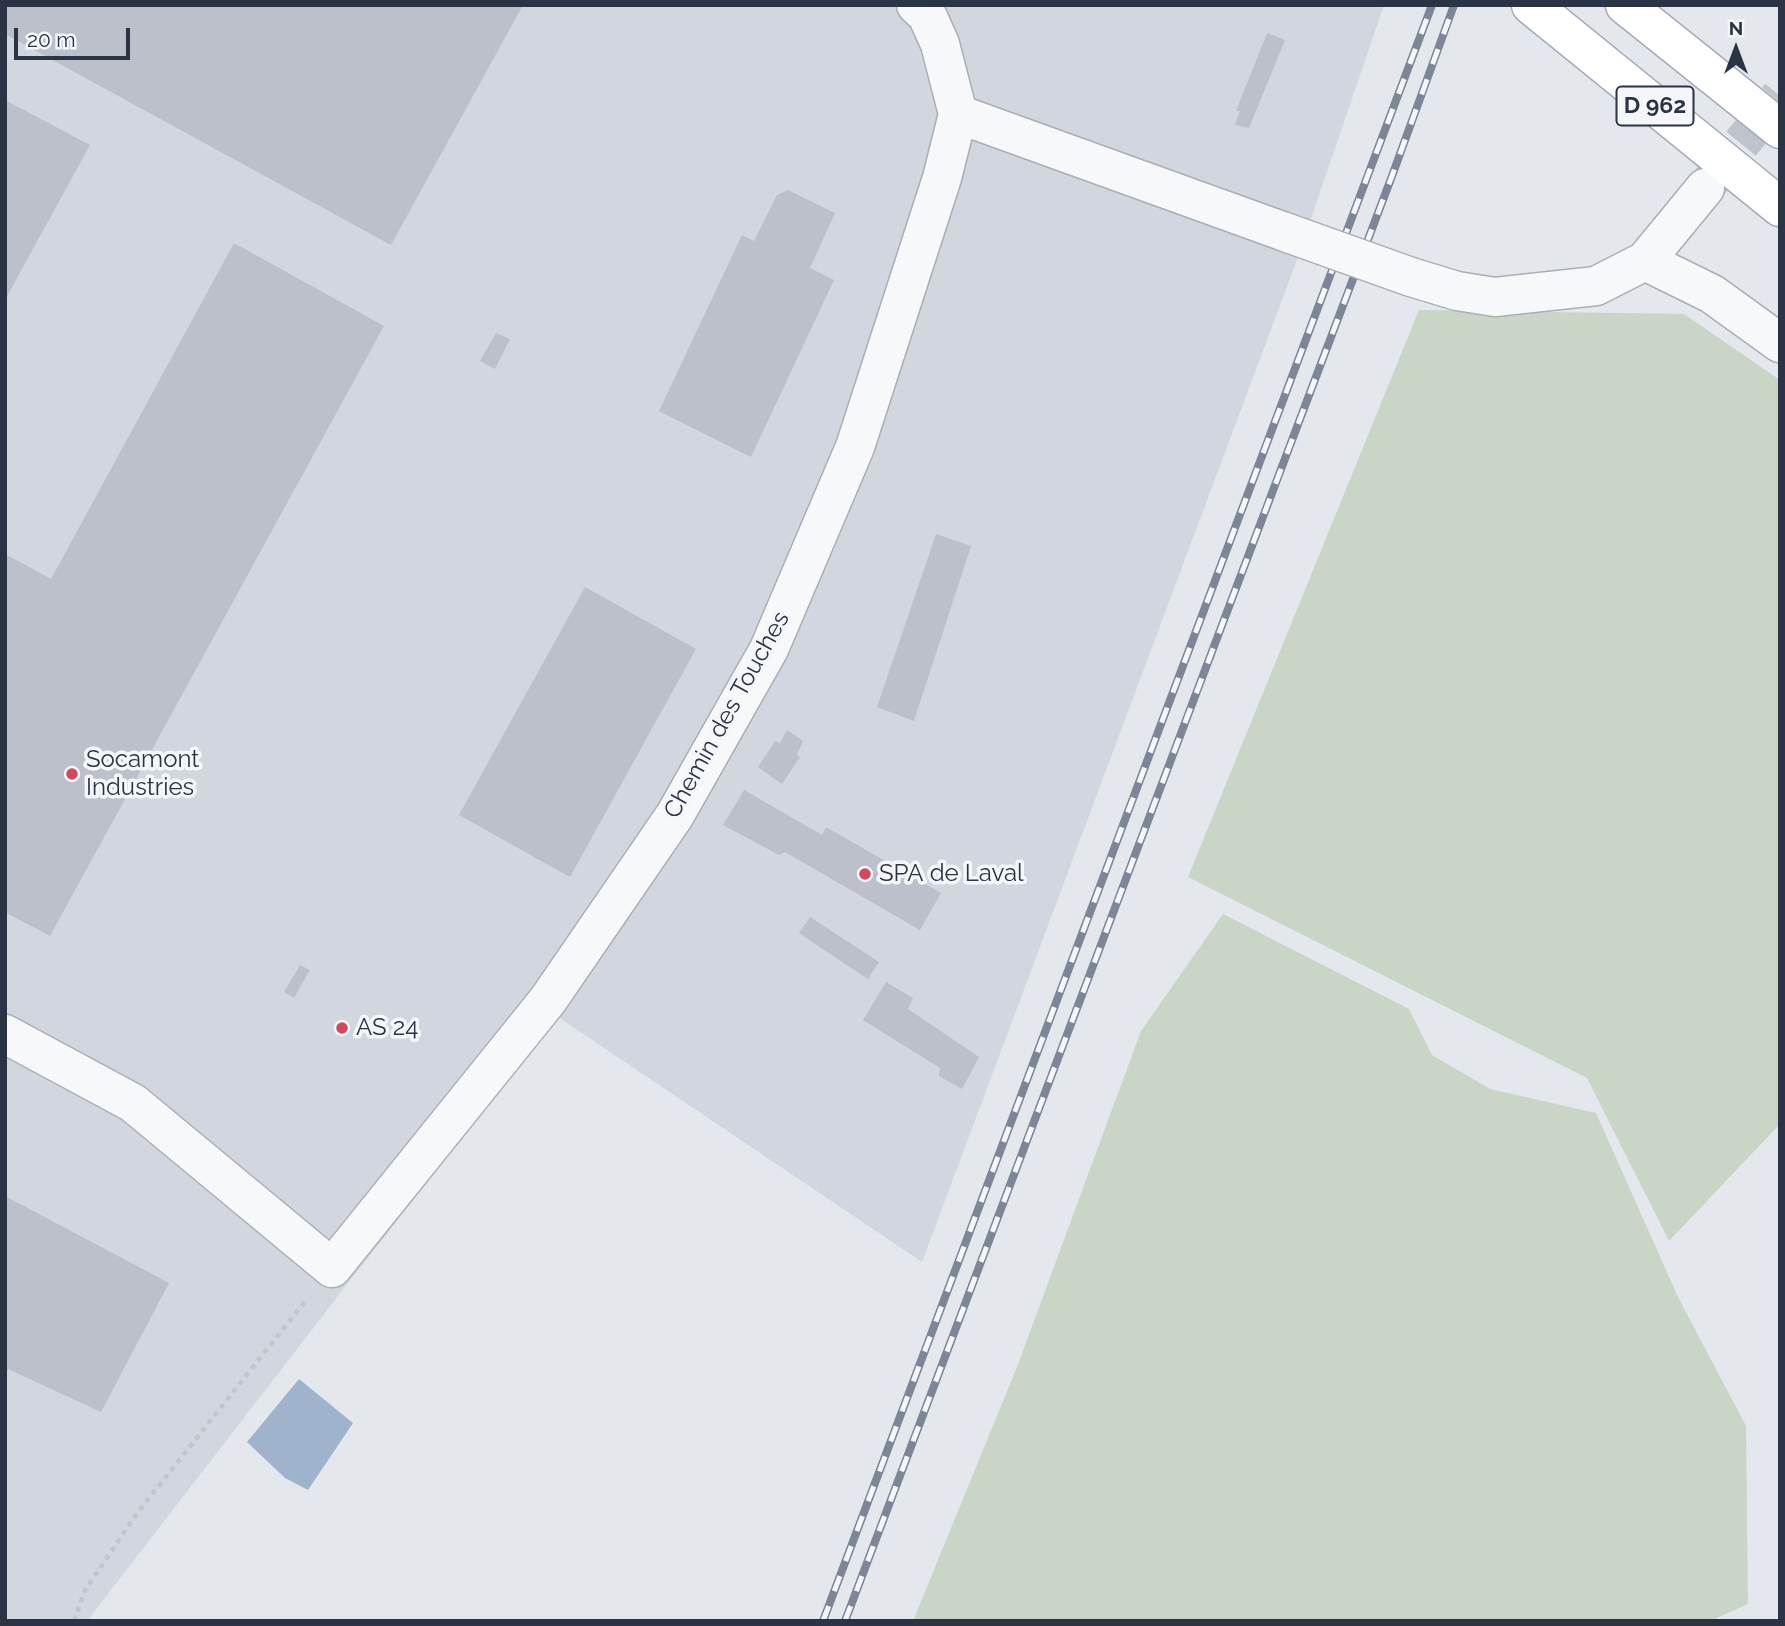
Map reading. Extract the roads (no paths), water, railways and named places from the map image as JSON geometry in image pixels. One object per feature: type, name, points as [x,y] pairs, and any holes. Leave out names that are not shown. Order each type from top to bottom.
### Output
[{"type":"main road","name":"D 962","points":[[1531,5],[1780,207]]},
{"type":"main road","name":"D 962","points":[[1625,5],[1780,130]]},
{"type":"street","name":"Chemin des Touches","points":[[5,1034],[133,1103],[332,1268],[548,1000],[675,815],[769,649],[855,447],[942,178],[958,114],[940,44],[927,15],[916,5]]},
{"type":"street","points":[[958,114],[1411,277],[1495,297],[1596,286],[1645,261],[1706,188]]},
{"type":"street","points":[[1645,261],[1712,294],[1780,343]]},
{"type":"water","points":[[299,1379],[353,1423],[308,1490],[285,1478],[247,1442]]},
{"type":"tunnel","points":[[1705,188],[1780,96]]},
{"type":"railway","points":[[823,1621],[1432,5]]},
{"type":"railway","points":[[845,1621],[1392,176],[1454,5]]},
{"type":"place","name":"Socamont Industries","points":[[72,774]]},
{"type":"place","name":"SPA de Laval","points":[[865,874]]},
{"type":"place","name":"AS 24","points":[[342,1028]]}]
